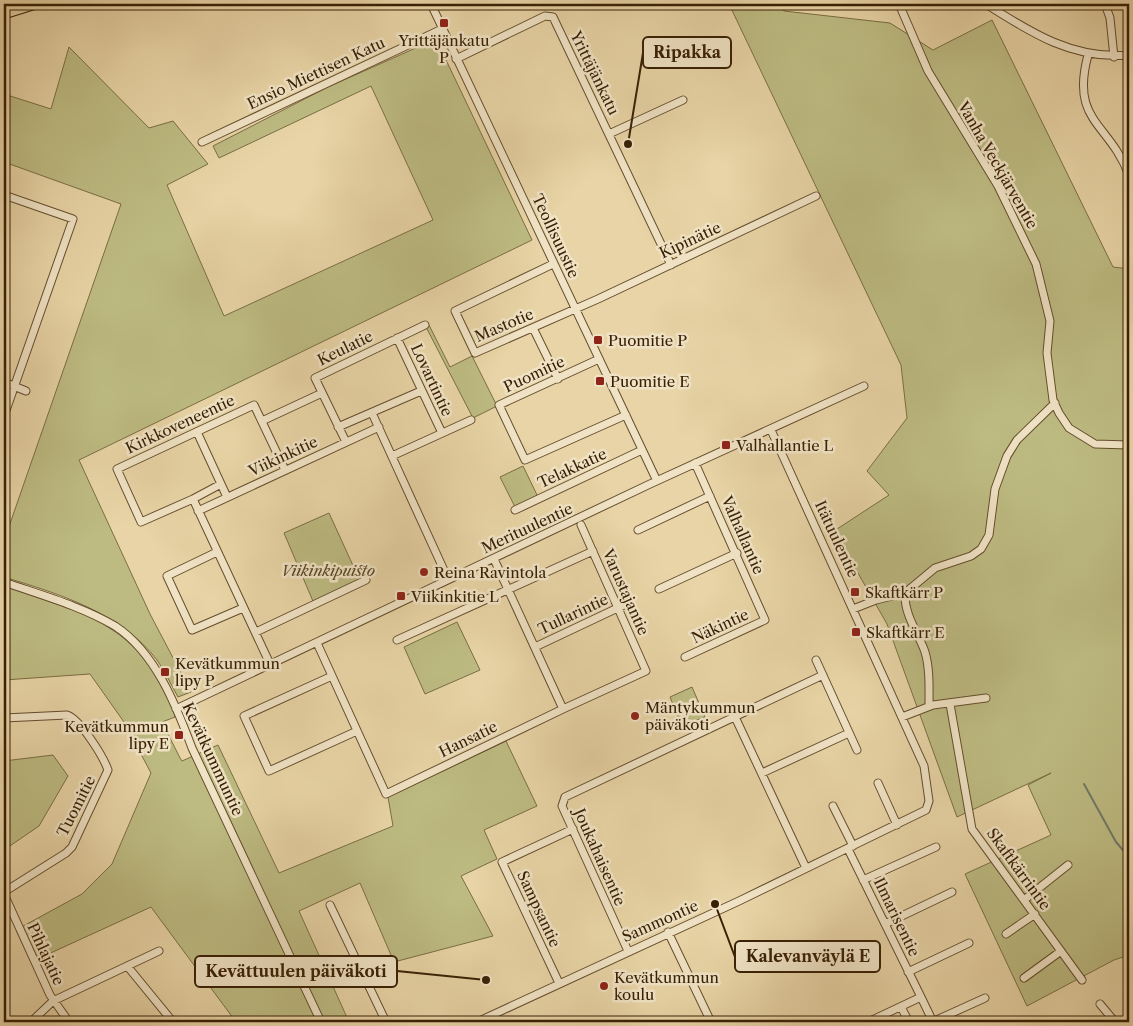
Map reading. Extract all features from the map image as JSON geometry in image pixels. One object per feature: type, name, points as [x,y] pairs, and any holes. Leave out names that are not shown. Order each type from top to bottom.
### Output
[{"type":"main road","points":[[4,14],[36,4]]},
{"type":"street","name":"Teollisuustie","points":[[431,4],[657,481]]},
{"type":"street","name":"Vanha Veckjärventie","points":[[899,4],[928,71],[998,186],[1036,264],[1050,321],[1047,353],[1055,403],[1069,428],[1079,436],[1095,444],[1129,445]]},
{"type":"street","points":[[986,4],[1027,30],[1052,43],[1088,55],[1128,56]]},
{"type":"street","points":[[1105,4],[1110,18],[1114,57]]},
{"type":"street","name":"Yrittäjänkatu","points":[[456,58],[545,16],[553,17],[671,265]]},
{"type":"street","name":"Ensio Miettisen Katu","points":[[202,142],[442,29]]},
{"type":"street","points":[[1088,55],[1082,75],[1083,99],[1092,118],[1120,155],[1129,175]]},
{"type":"street","points":[[609,134],[683,100]]},
{"type":"street","points":[[4,195],[73,219],[4,416]]},
{"type":"street","name":"Kipinätie","points":[[576,308],[816,196]]},
{"type":"street","name":"Mastotie","points":[[553,264],[455,311],[475,354],[576,308]]},
{"type":"street","name":"Keulatie","points":[[346,442],[315,378],[425,325]]},
{"type":"street","points":[[533,328],[558,379]]},
{"type":"street","name":"Lovartintie","points":[[397,338],[442,433]]},
{"type":"street","name":"Puomitie","points":[[599,359],[499,405],[525,460],[626,415]]},
{"type":"street","points":[[4,382],[26,392]]},
{"type":"street","name":"Merituulentie","points":[[176,708],[695,463],[864,386]]},
{"type":"street","points":[[338,427],[422,391]]},
{"type":"street","points":[[285,470],[262,421],[322,393]]},
{"type":"street","points":[[853,609],[876,600],[905,593],[935,568],[971,556],[980,550],[989,535],[995,489],[1007,456],[1017,440],[1055,403]]},
{"type":"street","name":"Kirkkoveneentie","points":[[221,484],[193,499],[141,522],[117,469],[254,405],[262,421]]},
{"type":"street","points":[[372,413],[448,579]]},
{"type":"street","points":[[392,456],[471,420]]},
{"type":"street","name":"Viikinkitie","points":[[198,511],[378,427]]},
{"type":"street","name":"Itätuulentie","points":[[771,430],[924,766],[929,800]]},
{"type":"street","points":[[197,432],[227,497]]},
{"type":"street","name":"Telakkatie","points":[[515,510],[642,450]]},
{"type":"street","name":"Valhallantie","points":[[695,463],[737,553],[765,620]]},
{"type":"street","points":[[638,530],[710,496]]},
{"type":"street","points":[[193,499],[270,664]]},
{"type":"street","name":"Varustajantie","points":[[563,709],[646,671],[621,606],[581,524]]},
{"type":"street","points":[[397,640],[593,551]]},
{"type":"street","points":[[217,552],[167,576],[192,630],[243,608]]},
{"type":"street","points":[[659,589],[737,553]]},
{"type":"street","points":[[494,559],[563,709]]},
{"type":"street","points":[[256,632],[366,580]]},
{"type":"street","name":"Kevätkummuntie","points":[[4,582],[76,608],[116,627],[146,656],[176,708],[192,748],[321,1022]]},
{"type":"street","points":[[905,593],[906,610],[924,652],[928,667],[929,706]]},
{"type":"street","name":"Tullarintie","points":[[535,647],[621,606]]},
{"type":"street","name":"Näkintie","points":[[685,657],[765,620]]},
{"type":"street","name":"Hansatie","points":[[317,643],[386,794],[563,709]]},
{"type":"street","points":[[816,660],[858,750]]},
{"type":"street","name":"Joukahaisentie","points":[[628,951],[562,806],[565,797],[822,675]]},
{"type":"street","points":[[332,676],[244,716],[251,732],[269,771],[357,731]]},
{"type":"street","points":[[902,716],[929,706],[986,698]]},
{"type":"street","name":"Skaftkärrintie","points":[[950,704],[972,829],[1082,980]]},
{"type":"street","name":"Tuomitie","points":[[4,718],[66,715],[74,717],[97,750],[108,770],[72,847],[66,853],[4,893]]},
{"type":"street","points":[[735,716],[806,868]]},
{"type":"street","points":[[762,773],[849,733]]},
{"type":"street","points":[[878,783],[897,825]]},
{"type":"street","name":"Sammontie","points":[[477,1022],[559,982],[924,813],[929,800]]},
{"type":"street","name":"Ilmarisentie","points":[[833,806],[863,880],[932,1022]]},
{"type":"street","name":"Sampsantie","points":[[559,982],[502,862],[573,829]]},
{"type":"street","points":[[863,880],[936,847]]},
{"type":"street","points":[[1024,900],[1068,865]]},
{"type":"street","points":[[885,924],[952,892]]},
{"type":"street","name":"Pihlajatie","points":[[4,893],[53,1001],[69,1022]]},
{"type":"street","points":[[330,905],[386,1022]]},
{"type":"street","points":[[1006,934],[1035,914]]},
{"type":"street","points":[[668,932],[711,1022]]},
{"type":"street","points":[[908,972],[969,943]]},
{"type":"street","points":[[31,1022],[53,1001],[159,951]]},
{"type":"street","points":[[1024,978],[1061,951]]},
{"type":"street","points":[[128,966],[172,1022]]},
{"type":"street","points":[[868,1022],[921,997]]},
{"type":"street","points":[[932,1022],[985,998]]},
{"type":"street","points":[[1100,1004],[1115,1022]]},
{"type":"street","points":[[901,1007],[909,1022]]},
{"type":"green space","points":[[729,4],[780,4],[784,11],[890,23],[933,50],[992,20],[1113,267],[1129,269],[1129,955],[1114,960],[1027,1006],[965,874],[1051,835],[1028,785],[1051,773],[957,817],[887,624],[834,531],[889,495],[867,471],[907,418],[901,365]]},
{"type":"green space","points":[[436,39],[532,240],[79,460],[150,614],[191,692],[178,697],[157,660],[142,643],[125,629],[107,617],[67,598],[4,577],[4,541],[121,204],[4,162],[4,94],[51,109],[69,47],[149,128],[173,121],[208,164],[167,185],[224,316],[433,220],[371,86],[219,158],[213,146],[328,87]]},
{"type":"green space","points":[[429,325],[450,367],[472,356],[497,406],[473,418],[426,327]]},
{"type":"green space","points":[[523,466],[538,497],[515,507],[500,477]]},
{"type":"green space","name":"Viikinkipuisto","points":[[329,513],[361,583],[315,606],[284,533]]},
{"type":"green space","points":[[4,586],[89,617],[114,631],[134,648],[160,680],[166,693],[175,717],[162,722],[180,758],[182,761],[218,745],[279,873],[393,826],[388,797],[506,741],[537,806],[484,830],[497,859],[461,876],[493,936],[394,962],[360,883],[299,911],[349,1022],[236,1022],[151,907],[31,962],[16,930],[82,894],[112,864],[151,773],[124,722],[90,674],[4,680]]},
{"type":"green space","points":[[457,622],[480,670],[425,694],[404,647]]},
{"type":"green space","points":[[692,687],[705,717],[682,726],[670,697]]},
{"type":"green space","points":[[53,755],[68,776],[39,826],[4,850],[4,761]]},
{"type":"waterway","points":[[1084,784],[1116,842],[1129,857]]},
{"type":"place","name":"Yrittäjänkatu P","points":[[444,23]]},
{"type":"place","name":"Ripakka","points":[[628,144]]},
{"type":"place","name":"Puomitie P","points":[[598,340]]},
{"type":"place","name":"Puomitie E","points":[[600,381]]},
{"type":"place","name":"Valhallantie L","points":[[726,445]]},
{"type":"place","name":"Reina Ravintola","points":[[424,572]]},
{"type":"place","name":"Skaftkärr P","points":[[855,592]]},
{"type":"place","name":"Viikinkitie L","points":[[401,596]]},
{"type":"place","name":"Skaftkärr E","points":[[856,632]]},
{"type":"place","name":"Kevätkummun lipy P","points":[[165,672]]},
{"type":"place","name":"Mäntykummun päiväkoti","points":[[635,716]]},
{"type":"place","name":"Kevätkummun lipy E","points":[[179,735]]},
{"type":"place","name":"Kalevanväylä E","points":[[715,904]]},
{"type":"place","name":"Kevättuulen päiväkoti","points":[[486,980]]},
{"type":"place","name":"Kevätkummun koulu","points":[[604,986]]}]
